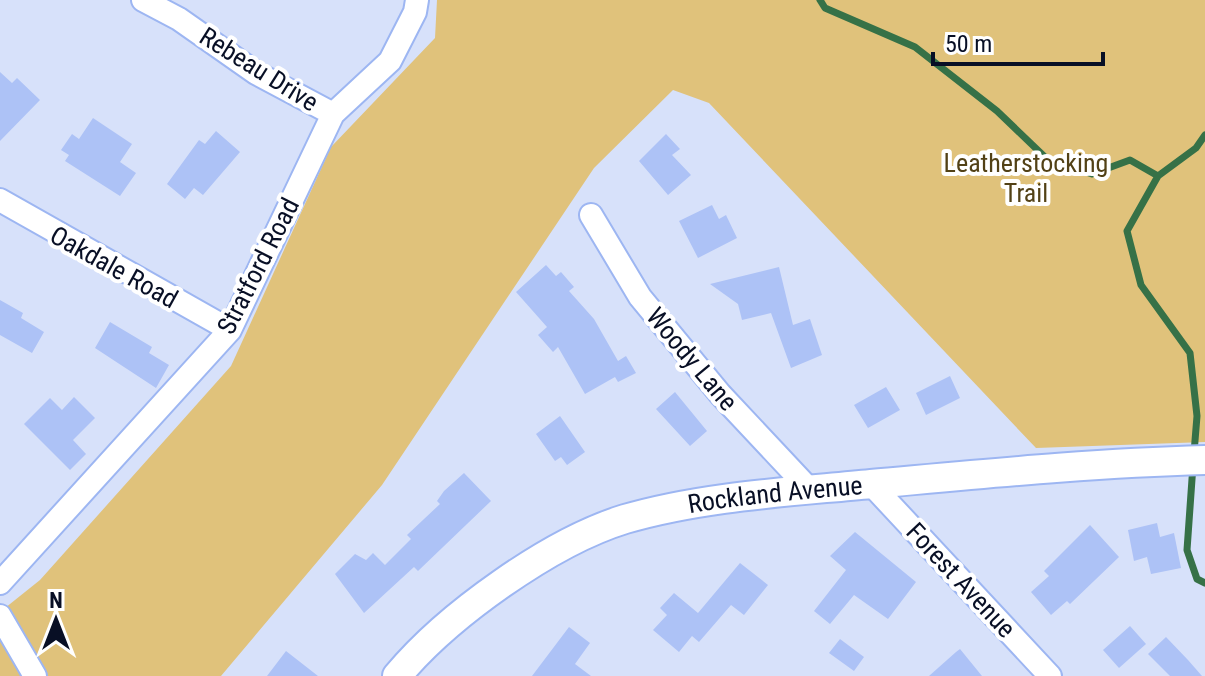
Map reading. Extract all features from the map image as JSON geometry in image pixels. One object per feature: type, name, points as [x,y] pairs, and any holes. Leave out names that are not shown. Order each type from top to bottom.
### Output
[{"type":"street","name":"Rebeau Drive","points":[[143,0],[179,19],[256,73],[333,114]]},
{"type":"street","name":"Stratford Road","points":[[0,583],[230,330],[333,114],[390,61],[415,12],[417,0]]},
{"type":"street","name":"Oakdale Road","points":[[0,200],[230,330]]},
{"type":"street","name":"Woody Lane","points":[[591,215],[640,297],[720,394],[810,490]]},
{"type":"street","name":"Rockland Avenue","points":[[399,675],[431,638],[481,599],[542,558],[623,520],[709,501],[810,490],[1069,465],[1192,460]]},
{"type":"street","name":"Forest Avenue","points":[[871,484],[1036,671]]},
{"type":"street","points":[[0,616],[35,676]]},
{"type":"green space","name":"Leatherstocking Trail","points":[[437,0],[1205,0],[1205,442],[1036,448],[709,103],[673,90],[594,168],[382,485],[221,676],[0,676],[0,612],[40,580],[231,366],[331,147],[435,38]]},
{"type":"building","points":[[0,72],[12,83],[17,78],[40,100],[0,141]]},
{"type":"building","points":[[93,118],[132,144],[120,162],[136,173],[120,196],[65,161],[69,155],[61,150],[72,134],[79,139]]},
{"type":"building","points":[[216,131],[240,152],[203,195],[194,188],[185,199],[167,184],[199,140],[205,144]]},
{"type":"building","points":[[666,134],[680,149],[672,155],[691,175],[668,195],[639,161]]},
{"type":"building","points":[[712,205],[719,219],[726,215],[737,238],[698,258],[679,221]]},
{"type":"building","points":[[546,265],[556,276],[561,272],[574,287],[569,291],[594,319],[618,361],[626,356],[636,373],[618,382],[615,377],[585,394],[558,347],[553,352],[538,335],[547,327],[516,292]]},
{"type":"building","points":[[779,267],[793,325],[810,319],[822,355],[791,368],[771,313],[742,320],[738,304],[710,284]]},
{"type":"building","points":[[0,300],[23,313],[21,318],[44,332],[32,353],[0,335]]},
{"type":"building","points":[[110,322],[152,347],[149,353],[169,365],[156,388],[95,348]]},
{"type":"building","points":[[950,376],[960,398],[926,415],[916,393]]},
{"type":"building","points":[[886,387],[900,410],[868,428],[854,405]]},
{"type":"building","points":[[675,392],[707,431],[690,446],[656,409]]},
{"type":"building","points":[[74,397],[95,418],[73,440],[86,454],[70,470],[24,424],[50,398],[62,410]]},
{"type":"building","points":[[560,416],[585,452],[567,465],[561,457],[555,461],[536,434]]},
{"type":"building","points":[[464,473],[491,501],[418,571],[414,567],[364,613],[335,574],[355,554],[366,560],[373,553],[385,565],[411,539],[407,535],[440,504],[437,501],[444,491]]},
{"type":"building","points":[[1157,523],[1160,537],[1174,533],[1181,568],[1151,574],[1147,557],[1134,561],[1128,530]]},
{"type":"building","points":[[1090,525],[1119,557],[1070,604],[1067,601],[1051,615],[1031,592],[1049,576],[1044,571]]},
{"type":"building","points":[[855,532],[916,582],[888,619],[854,595],[830,624],[814,611],[846,570],[830,556]]},
{"type":"building","points":[[740,563],[768,585],[744,615],[731,605],[699,642],[692,636],[679,652],[653,630],[667,615],[660,608],[674,593],[698,613]]},
{"type":"building","points":[[1130,626],[1146,644],[1119,668],[1103,650]]},
{"type":"building","points":[[569,627],[590,643],[575,664],[591,676],[532,676]]},
{"type":"building","points":[[1166,637],[1202,676],[1170,676],[1148,654]]},
{"type":"building","points":[[840,639],[864,657],[854,671],[829,653]]},
{"type":"building","points":[[960,649],[982,676],[929,676],[956,652]]},
{"type":"building","points":[[286,651],[318,676],[267,676]]},
{"type":"waterway","points":[[820,0],[825,8],[915,47],[997,111],[1047,159],[1092,174],[1130,160],[1158,176]]},
{"type":"waterway","points":[[1194,453],[1197,416],[1190,353],[1141,285],[1127,231],[1158,176],[1196,148],[1205,135]]},
{"type":"waterway","points":[[1193,465],[1187,550],[1197,579],[1205,583]]}]
